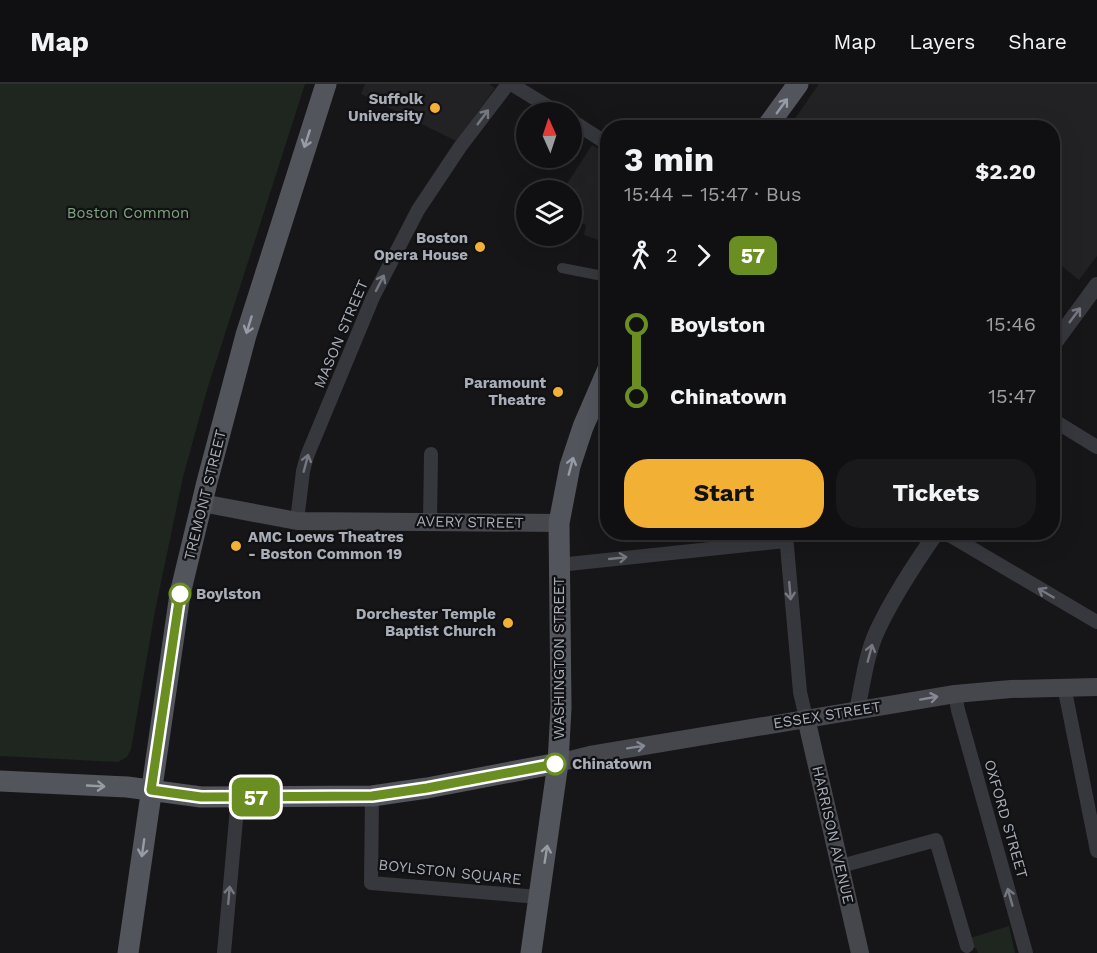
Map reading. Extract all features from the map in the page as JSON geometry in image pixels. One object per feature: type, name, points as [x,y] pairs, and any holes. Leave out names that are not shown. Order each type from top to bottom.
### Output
[{"type":"main road","name":"TREMONT STREET","points":[[128,953],[180,594],[246,335],[326,84]]},
{"type":"main road","points":[[772,120],[798,84]]},
{"type":"main road","name":"WASHINGTON STREET","points":[[531,953],[558,763],[561,708],[559,523],[570,466],[600,388]]},
{"type":"main road","name":"AVERY STREET","points":[[202,503],[297,520],[559,523]]},
{"type":"main road","name":"ESSEX STREET","points":[[558,763],[590,754],[955,694],[1064,686],[1097,687]]},
{"type":"main road","name":"HARRISON AVENUE","points":[[806,718],[860,953]]},
{"type":"main road","points":[[0,781],[127,787],[188,796],[372,796],[558,763]]},
{"type":"street","points":[[510,84],[540,102]]},
{"type":"street","name":"MASON STREET","points":[[297,520],[307,456],[373,297],[425,197],[510,84]]},
{"type":"street","points":[[582,128],[600,139]]},
{"type":"street","points":[[562,268],[600,275]]},
{"type":"street","points":[[1060,335],[1097,285]]},
{"type":"street","points":[[1060,424],[1097,447]]},
{"type":"street","points":[[430,521],[431,454]]},
{"type":"street","points":[[559,565],[762,540]]},
{"type":"street","points":[[786,540],[800,692],[806,718]]},
{"type":"street","points":[[857,710],[870,652],[878,629],[932,540]]},
{"type":"street","points":[[958,540],[1097,622]]},
{"type":"street","points":[[1064,686],[1097,851]]},
{"type":"street","name":"OXFORD STREET","points":[[955,694],[1026,953]]},
{"type":"street","name":"BOYLSTON SQUARE","points":[[372,796],[371,884],[539,897]]},
{"type":"street","points":[[224,953],[238,797]]},
{"type":"street","points":[[841,866],[936,840],[967,946]]},
{"type":"shaded area","name":"Suffolk University","points":[[365,84],[489,84],[495,88],[456,141],[361,94]]},
{"type":"shaded area","points":[[819,84],[1097,84],[1097,256],[1079,280],[1060,265],[1060,120],[794,120]]},
{"type":"shaded area","points":[[592,145],[600,150],[600,241],[584,235],[586,225],[582,224],[582,180],[569,180],[577,168],[582,168],[582,161]]},
{"type":"green space","name":"Boston Common","points":[[0,84],[305,84],[207,390],[183,477],[155,611],[131,749],[127,757],[118,762],[0,756]]},
{"type":"green space","points":[[1009,926],[1015,953],[978,953],[974,948],[970,938]]},
{"type":"bus line","name":"57","points":[[180,594],[151,790],[201,797],[372,796],[555,764]]},
{"type":"place","name":"Suffolk University","points":[[435,108]]},
{"type":"place","name":"Boston Opera House","points":[[480,247]]},
{"type":"place","name":"Paramount Theatre","points":[[558,392]]},
{"type":"place","name":"AMC Loews Theatres - Boston Common 19","points":[[236,546]]},
{"type":"place","name":"Boylston","points":[[180,594]]},
{"type":"place","name":"Dorchester Temple Baptist Church","points":[[508,623]]},
{"type":"place","name":"Chinatown","points":[[555,764]]}]
